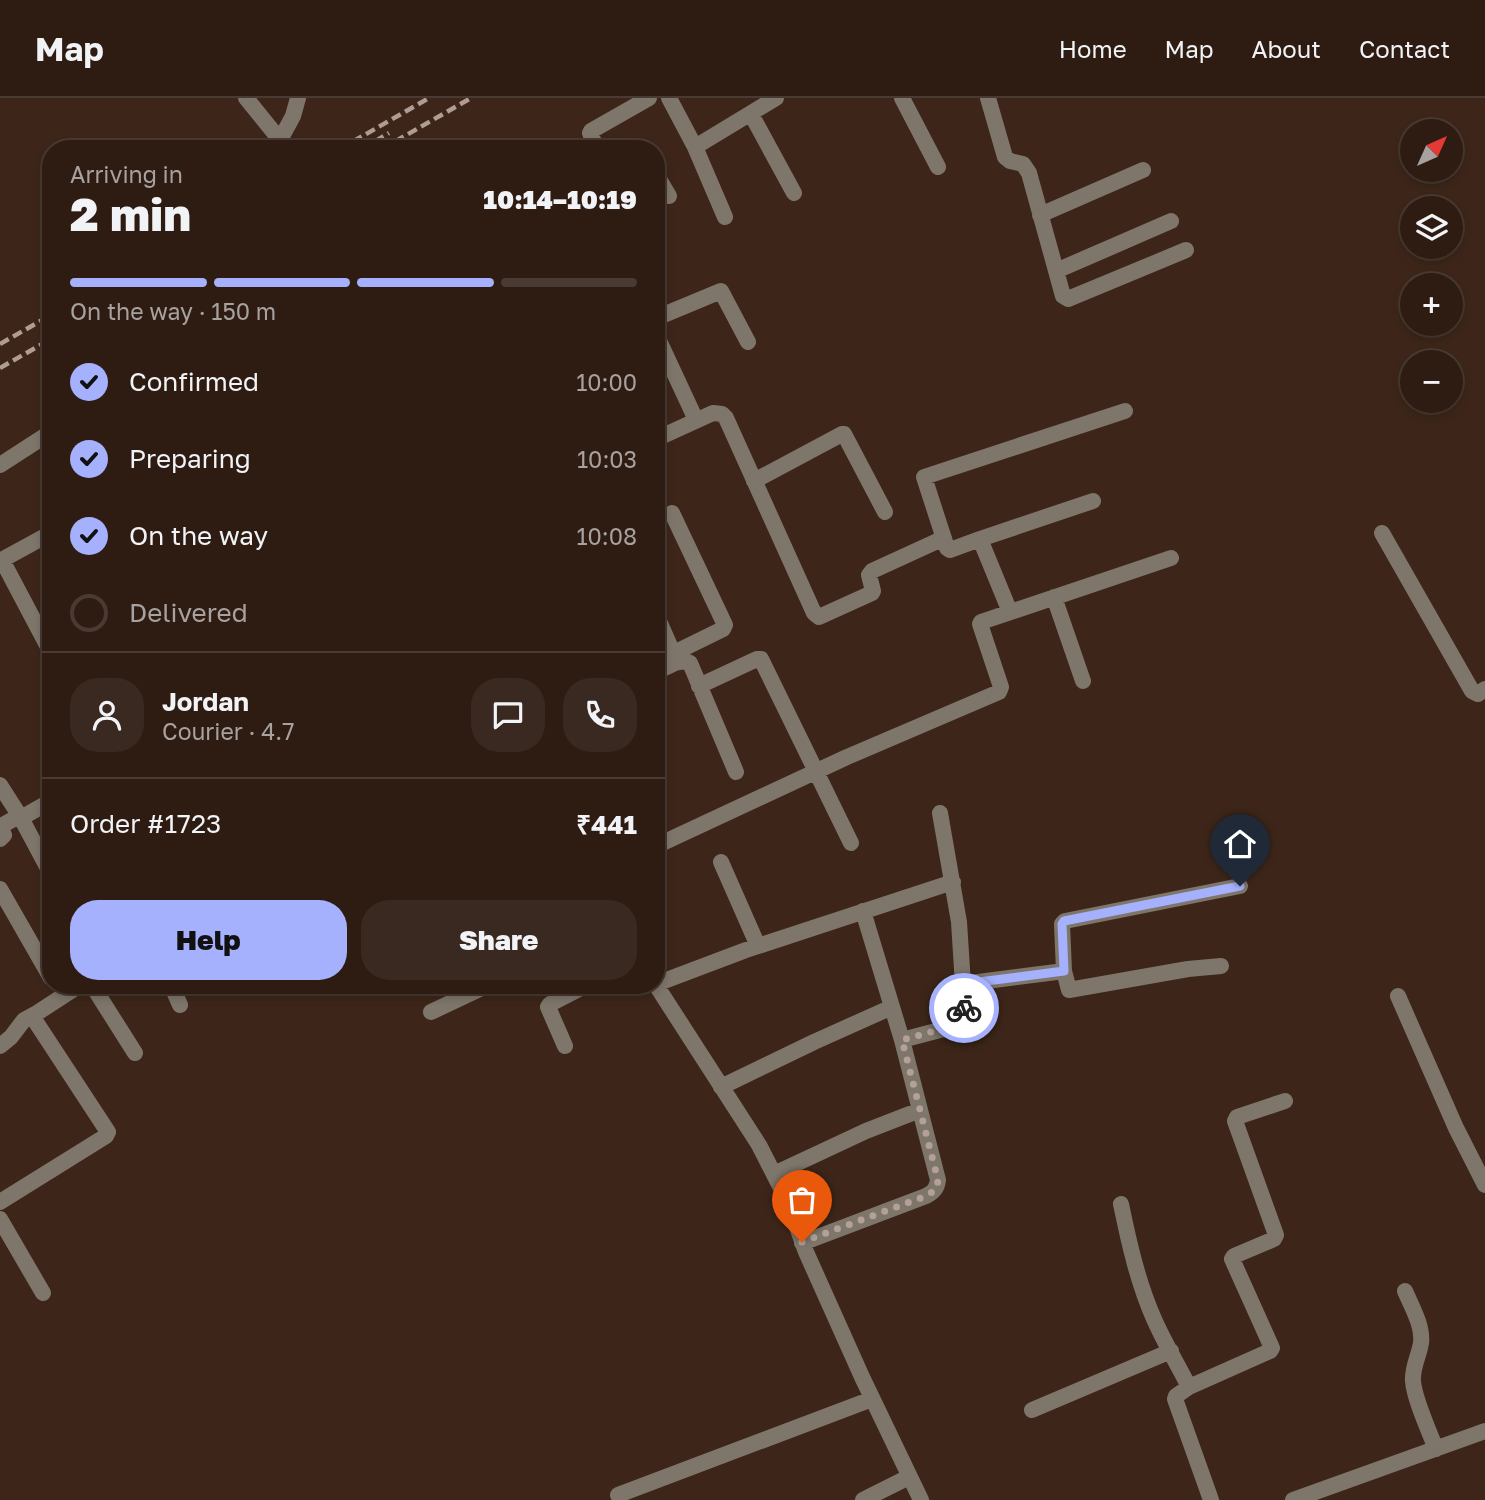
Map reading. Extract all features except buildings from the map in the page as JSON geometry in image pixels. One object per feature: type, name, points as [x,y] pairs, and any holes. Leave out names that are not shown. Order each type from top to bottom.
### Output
[{"type":"street","points":[[246,98],[275,140]]},
{"type":"street","points":[[280,140],[293,116],[298,98]]},
{"type":"street","points":[[593,140],[590,132],[649,98]]},
{"type":"street","points":[[669,98],[695,147],[725,217]]},
{"type":"street","points":[[695,147],[776,98]]},
{"type":"street","points":[[902,98],[938,167]]},
{"type":"street","points":[[988,98],[1005,158],[1010,162],[1021,162],[1026,167],[1063,296],[1068,299],[1186,250]]},
{"type":"street","points":[[751,114],[794,193]]},
{"type":"street","points":[[1041,215],[1143,170]]},
{"type":"street","points":[[665,189],[669,196]]},
{"type":"street","points":[[1056,271],[1171,221]]},
{"type":"street","points":[[665,314],[721,291],[748,342]]},
{"type":"street","points":[[665,353],[696,420]]},
{"type":"street","points":[[1093,502],[950,550],[947,548],[924,480],[926,476],[1125,411]]},
{"type":"street","points":[[665,435],[717,412],[726,418],[814,612],[819,617],[872,593],[869,575],[872,571],[944,538]]},
{"type":"street","points":[[754,481],[844,434],[885,512]]},
{"type":"street","points":[[0,465],[42,438]]},
{"type":"street","points":[[665,665],[723,629],[725,625],[672,513]]},
{"type":"street","points":[[1382,533],[1472,691],[1478,694],[1485,689]]},
{"type":"street","points":[[42,538],[1,560],[42,636]]},
{"type":"street","points":[[980,539],[1010,612]]},
{"type":"street","points":[[665,842],[817,771],[999,692],[1001,687],[980,622],[1171,558]]},
{"type":"street","points":[[1054,597],[1083,681]]},
{"type":"street","points":[[665,635],[675,658],[688,662],[736,772]]},
{"type":"street","points":[[699,686],[761,659],[851,843]]},
{"type":"street","points":[[0,785],[42,857]]},
{"type":"street","points":[[0,839],[4,835],[1,826],[42,806]]},
{"type":"street","points":[[902,1040],[955,1026],[964,1021],[959,922],[940,813]]},
{"type":"street","points":[[721,862],[758,946]]},
{"type":"street","points":[[665,982],[758,946],[953,882]]},
{"type":"street","points":[[1221,966],[1070,990],[1064,971],[1062,924],[1064,921],[1240,886]]},
{"type":"street","points":[[0,890],[42,962]]},
{"type":"street","points":[[802,1242],[933,1192],[937,1186],[938,1180],[902,1040],[863,911]]},
{"type":"street","points":[[963,984],[1064,971]]},
{"type":"street","points":[[0,1045],[55,994]]},
{"type":"street","points":[[98,994],[135,1054]]},
{"type":"street","points":[[175,994],[180,1005]]},
{"type":"street","points":[[431,1012],[469,994]]},
{"type":"street","points":[[565,1046],[548,1007],[570,994]]},
{"type":"street","points":[[662,994],[759,1144],[788,1202],[802,1242],[872,1399],[921,1500]]},
{"type":"street","points":[[1398,996],[1456,1128],[1485,1185]]},
{"type":"street","points":[[721,1087],[892,1007]]},
{"type":"street","points":[[0,1202],[106,1136],[108,1132],[32,1016]]},
{"type":"street","points":[[1211,1500],[1175,1399],[1178,1393],[1189,1387],[1272,1348],[1232,1259],[1234,1255],[1274,1239],[1276,1235],[1235,1121],[1237,1117],[1285,1101]]},
{"type":"street","points":[[774,1174],[829,1147],[920,1110]]},
{"type":"street","points":[[1121,1204],[1132,1253],[1154,1320],[1189,1387]]},
{"type":"street","points":[[0,1219],[43,1293]]},
{"type":"street","points":[[1405,1291],[1419,1326],[1421,1344],[1415,1361],[1413,1381],[1436,1448]]},
{"type":"street","points":[[1032,1410],[1171,1351]]},
{"type":"street","points":[[618,1495],[872,1399]]},
{"type":"street","points":[[1293,1500],[1485,1431]]},
{"type":"street","points":[[863,1500],[909,1476]]},
{"type":"railway","points":[[356,140],[429,98]]},
{"type":"railway","points":[[398,140],[471,98]]},
{"type":"railway","points":[[377,140],[389,133]]},
{"type":"railway","points":[[0,344],[42,320]]},
{"type":"railway","points":[[0,368],[42,344]]},
{"type":"way so far","points":[[802,1242],[933,1192],[938,1180],[902,1040],[960,1024],[964,1021],[964,1008]]},
{"type":"route","points":[[964,1008],[963,984],[1064,971],[1064,921],[1240,886]]}]
